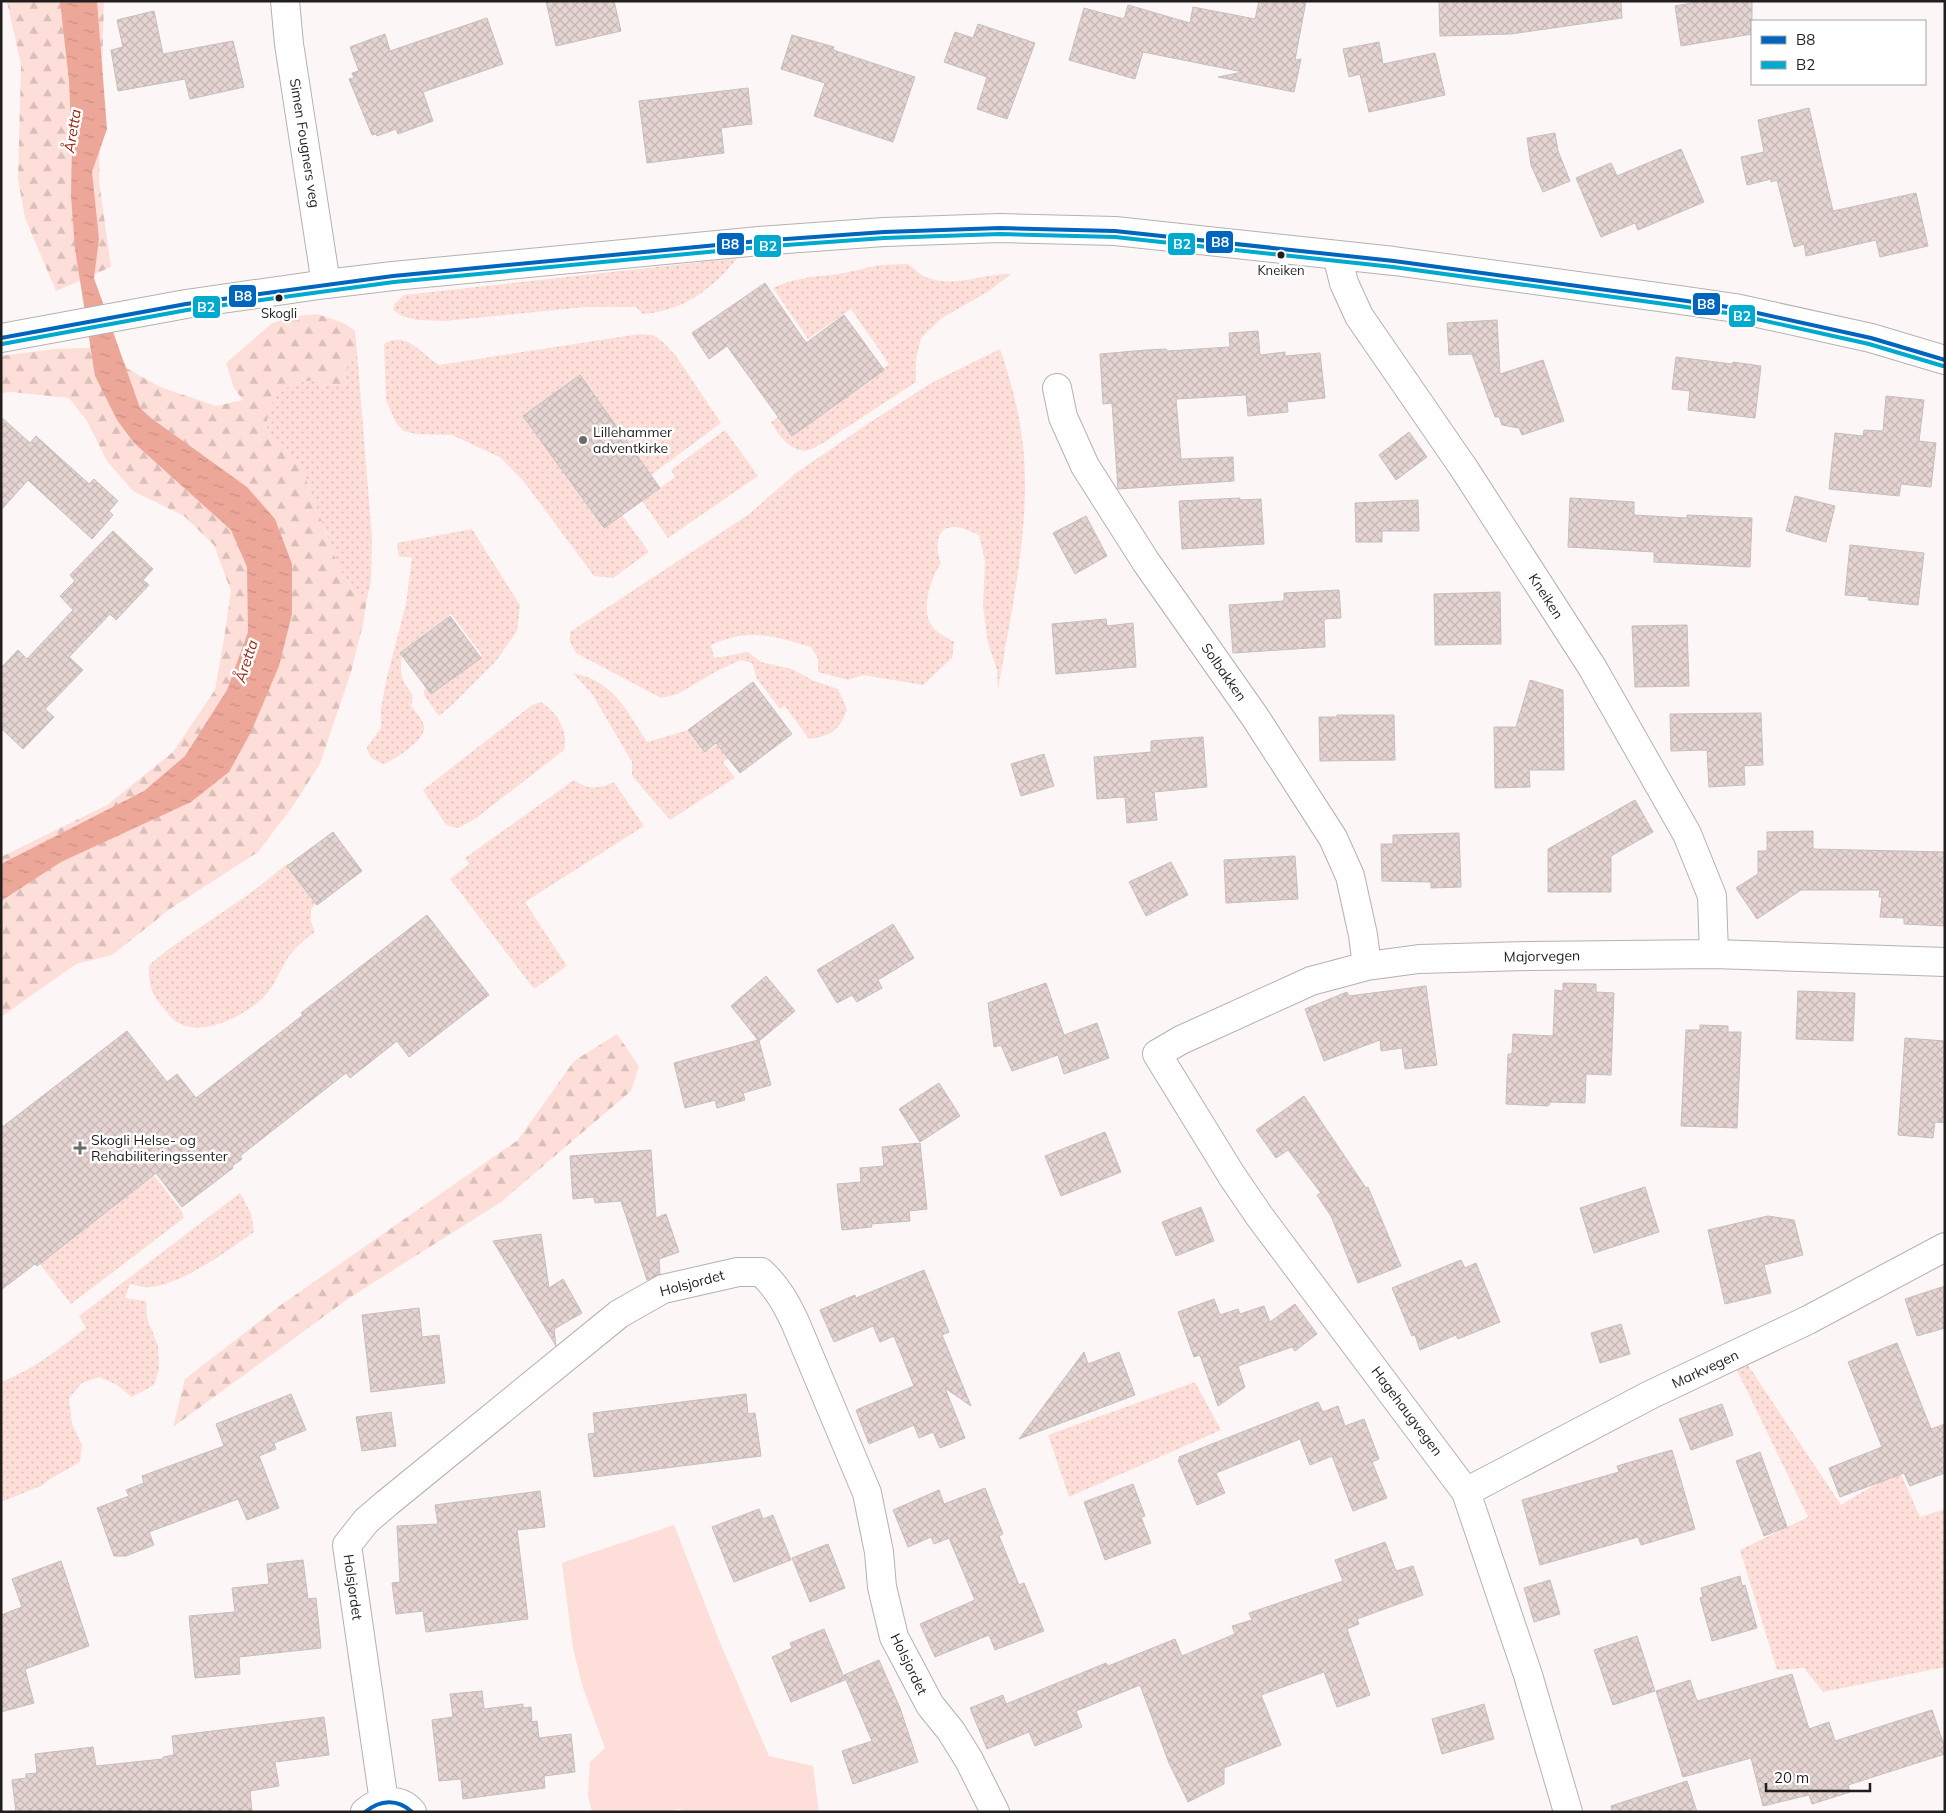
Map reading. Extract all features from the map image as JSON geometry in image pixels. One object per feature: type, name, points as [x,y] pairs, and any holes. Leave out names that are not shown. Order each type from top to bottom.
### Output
[{"type":"street","name":"Simen Fougners veg","points":[[285,1],[289,44],[326,284]]},
{"type":"street","points":[[1,338],[186,304],[326,284],[750,242],[904,231],[1000,228],[1115,232],[1394,261],[1735,308],[1871,338],[1945,360]]},
{"type":"street","name":"Kneiken","points":[[1337,255],[1344,283],[1359,316],[1465,470],[1587,660],[1687,834],[1712,896],[1714,954]]},
{"type":"street","name":"Solbakken","points":[[1056,388],[1063,417],[1085,466],[1146,562],[1255,717],[1333,838],[1350,876],[1363,935],[1367,966]]},
{"type":"street","name":"Majorvegen","points":[[1158,1054],[1181,1040],[1311,981],[1367,966],[1419,959],[1714,954],[1945,962]]},
{"type":"street","name":"Hagehaugvegen","points":[[1158,1054],[1232,1176],[1260,1217],[1466,1492],[1528,1674],[1568,1812]]},
{"type":"street","name":"Markvegen","points":[[1466,1492],[1642,1399],[1808,1320],[1945,1247]]},
{"type":"street","name":"Holsjordet","points":[[375,1807],[348,1545],[366,1521],[393,1497],[619,1314],[663,1288],[738,1272],[761,1272],[773,1283],[785,1300],[796,1322],[867,1493],[879,1552],[882,1587],[894,1636],[930,1705],[951,1731],[969,1760],[995,1812]]},
{"type":"street","points":[[375,1807],[398,1803],[412,1812]]},
{"type":"green space","points":[[7,1],[104,1],[99,181],[111,267],[56,291],[25,218],[18,179],[21,65]]},
{"type":"green space","points":[[737,258],[707,289],[684,303],[658,312],[643,314],[636,307],[585,307],[445,321],[417,320],[402,316],[393,310],[395,303],[404,295]]},
{"type":"green space","points":[[908,264],[925,277],[938,281],[959,281],[1011,274],[989,291],[942,318],[921,338],[916,359],[916,382],[816,447],[802,450],[791,446],[781,437],[771,422],[783,413],[796,431],[889,364],[851,309],[808,339],[773,288],[787,282],[810,277],[840,274],[879,265]]},
{"type":"green space","points":[[317,314],[344,323],[355,331],[357,352],[348,364],[343,384],[327,385],[315,380],[293,383],[277,395],[268,410],[266,431],[300,463],[339,568],[357,596],[367,598],[363,625],[351,672],[320,764],[293,806],[258,852],[170,909],[112,955],[76,964],[1,1017],[1,857],[107,805],[173,752],[215,690],[231,591],[214,545],[184,516],[133,491],[107,461],[87,421],[69,398],[12,392],[1,393],[1,356],[55,349],[115,347],[128,369],[160,387],[216,406],[243,400],[234,388],[226,363],[271,324],[288,317]]},
{"type":"green space","points":[[639,334],[653,335],[663,342],[676,356],[721,423],[651,475],[580,375],[524,416],[603,528],[622,515],[649,552],[613,578],[594,576],[525,483],[501,458],[452,435],[416,434],[404,431],[396,423],[386,400],[384,344],[392,340],[407,342],[439,365]]},
{"type":"green space","points":[[1000,349],[1012,388],[1023,442],[1025,485],[1022,543],[998,690],[997,670],[988,643],[983,607],[985,561],[979,535],[956,527],[949,527],[944,530],[938,539],[941,563],[931,583],[927,600],[930,623],[941,634],[954,642],[952,658],[923,685],[863,675],[848,680],[818,672],[818,659],[811,647],[784,639],[750,635],[738,636],[711,645],[714,658],[748,652],[761,662],[792,669],[814,681],[838,689],[847,709],[838,727],[824,736],[809,739],[785,706],[780,709],[757,679],[752,663],[740,660],[678,694],[661,698],[576,653],[570,642],[570,632],[748,515],[796,473],[869,423],[933,382]]},
{"type":"green space","points":[[357,352],[372,538],[371,582],[367,598],[357,596],[339,568],[300,463],[266,431],[268,410],[277,395],[293,383],[315,380],[327,385],[343,384],[348,364]]},
{"type":"green space","points":[[725,430],[758,476],[668,538],[642,501],[675,477],[671,470]]},
{"type":"green space","points":[[472,529],[520,605],[517,631],[496,661],[439,716],[424,695],[424,690],[429,687],[433,692],[482,655],[451,614],[402,651],[402,677],[413,697],[411,706],[419,716],[424,727],[420,738],[415,743],[384,764],[372,759],[367,747],[381,728],[381,709],[386,681],[406,604],[412,557],[399,557],[397,543]]},
{"type":"green space","points":[[573,673],[593,680],[612,692],[647,742],[692,729],[708,751],[721,742],[732,756],[723,762],[735,778],[670,820],[632,776],[632,762],[592,694]]},
{"type":"green space","points":[[541,702],[557,717],[563,729],[565,736],[564,750],[475,819],[458,828],[446,825],[423,790],[532,705]]},
{"type":"green space","points":[[574,780],[588,787],[604,786],[614,782],[644,826],[525,902],[567,966],[534,989],[450,879],[469,864],[465,858]]},
{"type":"green space","points":[[288,863],[317,903],[311,909],[311,922],[315,932],[292,952],[274,984],[255,1005],[232,1019],[218,1024],[192,1027],[180,1024],[170,1016],[153,993],[149,965],[170,948],[252,892]]},
{"type":"green space","points":[[617,1034],[639,1066],[631,1091],[501,1202],[349,1298],[173,1427],[185,1379],[278,1307],[518,1140],[574,1061]]},
{"type":"green space","points":[[153,1174],[181,1210],[184,1218],[71,1304],[39,1263]]},
{"type":"green space","points":[[240,1193],[251,1213],[254,1232],[204,1266],[176,1280],[162,1285],[147,1287],[130,1284],[125,1298],[146,1301],[147,1318],[158,1346],[159,1370],[154,1385],[132,1397],[117,1385],[99,1377],[82,1383],[69,1398],[72,1424],[82,1445],[80,1462],[41,1486],[1,1502],[1,1382],[35,1365],[86,1328],[79,1316]]},
{"type":"green space","points":[[1746,1362],[1841,1505],[1899,1470],[1920,1517],[1945,1509],[1945,1667],[1823,1692],[1804,1668],[1777,1670],[1740,1550],[1808,1517],[1736,1368]]},
{"type":"green space","points":[[1195,1382],[1221,1430],[1069,1497],[1048,1435]]},
{"type":"green space","points":[[674,1525],[721,1645],[769,1756],[813,1766],[819,1812],[684,1812],[680,1809],[664,1812],[592,1812],[588,1795],[590,1762],[605,1748],[582,1685],[573,1648],[562,1563]]},
{"type":"water","name":"Åretta","points":[[60,1],[97,1],[107,129],[92,172],[99,239],[94,278],[140,408],[151,418],[247,487],[275,519],[292,564],[292,614],[279,666],[251,732],[229,772],[191,802],[61,862],[1,901],[1,864],[144,791],[185,756],[227,690],[248,632],[247,567],[231,530],[134,443],[117,420],[95,376],[75,249],[71,196],[72,149],[69,81]]},
{"type":"building","points":[[546,1],[614,1],[621,31],[556,46]]},
{"type":"building","points":[[1259,1],[1306,1],[1295,60],[1301,59],[1294,92],[1218,77],[1243,72],[1143,52],[1135,79],[1069,60],[1084,8],[1124,19],[1128,5],[1190,23],[1193,7],[1255,19]]},
{"type":"building","points":[[1439,1],[1621,1],[1622,18],[1511,34],[1440,36]]},
{"type":"building","points":[[1702,1],[1752,1],[1751,34],[1681,46],[1675,6]]},
{"type":"building","points":[[154,11],[163,54],[233,41],[244,87],[190,99],[185,79],[118,91],[111,50],[123,47],[117,20]]},
{"type":"building","points":[[487,18],[503,64],[423,92],[433,121],[398,134],[396,129],[377,136],[376,134],[372,135],[349,79],[354,78],[352,73],[359,71],[350,47],[385,34],[390,51]]},
{"type":"building","points":[[978,24],[1035,43],[1007,119],[977,109],[987,77],[944,62],[955,32],[973,38]]},
{"type":"building","points":[[792,35],[834,47],[833,50],[915,77],[893,142],[814,116],[825,83],[781,69]]},
{"type":"building","points":[[1379,42],[1383,64],[1435,53],[1445,95],[1369,112],[1360,74],[1349,77],[1343,49]]},
{"type":"building","points":[[748,88],[752,124],[721,128],[724,153],[647,163],[639,101]]},
{"type":"building","points":[[1809,108],[1833,211],[1916,193],[1928,246],[1880,257],[1876,240],[1806,256],[1804,244],[1794,247],[1777,180],[1771,182],[1771,179],[1747,185],[1741,157],[1764,152],[1758,120]]},
{"type":"building","points":[[1555,133],[1558,151],[1570,181],[1543,192],[1531,165],[1527,138]]},
{"type":"building","points":[[1681,149],[1704,202],[1638,230],[1635,223],[1601,237],[1576,178],[1611,163],[1617,176]]},
{"type":"building","points":[[765,283],[806,343],[844,315],[884,370],[792,436],[727,346],[709,359],[692,333]]},
{"type":"building","points":[[1497,320],[1500,374],[1543,360],[1564,421],[1522,435],[1519,428],[1502,425],[1499,417],[1495,417],[1472,354],[1449,355],[1447,323]]},
{"type":"building","points":[[1258,331],[1260,355],[1285,352],[1285,356],[1320,353],[1325,398],[1287,402],[1288,412],[1248,416],[1246,395],[1176,399],[1181,459],[1233,457],[1234,481],[1118,489],[1112,403],[1103,404],[1100,354],[1230,347],[1229,333]]},
{"type":"building","points":[[1676,357],[1761,366],[1755,418],[1688,410],[1690,391],[1672,389]]},
{"type":"building","name":"Lillehammer adventkirke","points":[[580,375],[660,488],[604,528],[523,416]]},
{"type":"building","points":[[1886,396],[1924,400],[1919,441],[1936,443],[1931,487],[1901,484],[1899,496],[1829,489],[1835,433],[1863,436],[1864,430],[1883,431]]},
{"type":"building","points":[[1,417],[30,443],[36,436],[89,484],[94,479],[118,501],[109,511],[113,515],[92,539],[28,480],[1,510]]},
{"type":"building","points":[[1409,432],[1427,457],[1396,480],[1379,455]]},
{"type":"building","points":[[1795,496],[1835,506],[1826,542],[1786,531]]},
{"type":"building","points":[[1240,498],[1240,500],[1261,499],[1264,544],[1182,549],[1179,501]]},
{"type":"building","points":[[1570,498],[1634,502],[1634,515],[1687,518],[1687,515],[1752,518],[1750,567],[1654,562],[1654,552],[1568,547]]},
{"type":"building","points":[[1418,500],[1419,531],[1382,531],[1382,542],[1356,542],[1355,503]]},
{"type":"building","points":[[1086,516],[1107,556],[1075,574],[1053,533]]},
{"type":"building","points":[[113,531],[153,569],[143,580],[149,585],[116,620],[110,614],[69,657],[83,670],[45,709],[54,717],[23,749],[1,728],[1,668],[18,650],[27,659],[73,610],[60,596],[75,581],[70,575]]},
{"type":"building","points":[[1850,545],[1924,553],[1918,605],[1868,600],[1869,597],[1845,595]]},
{"type":"building","points":[[1339,590],[1341,618],[1324,619],[1325,647],[1233,653],[1229,605],[1284,601],[1284,593]]},
{"type":"building","points":[[1500,592],[1501,644],[1435,645],[1434,594]]},
{"type":"building","points":[[450,616],[481,658],[431,694],[400,653]]},
{"type":"building","points":[[1106,619],[1107,626],[1133,623],[1136,667],[1056,674],[1052,624]]},
{"type":"building","points":[[1687,625],[1689,686],[1635,687],[1632,626]]},
{"type":"building","points":[[1530,680],[1563,690],[1564,770],[1529,770],[1530,787],[1495,788],[1494,727],[1516,727]]},
{"type":"building","points":[[753,682],[792,734],[740,773],[716,743],[705,752],[688,730]]},
{"type":"building","points":[[1761,713],[1763,765],[1744,766],[1745,785],[1709,787],[1707,750],[1671,751],[1670,714]]},
{"type":"building","points":[[1337,715],[1394,715],[1395,760],[1320,761],[1319,717],[1337,717]]},
{"type":"building","points":[[1203,737],[1207,787],[1154,792],[1157,820],[1127,823],[1125,797],[1097,799],[1094,757],[1151,752],[1151,741]]},
{"type":"building","points":[[1044,754],[1054,786],[1021,796],[1011,764]]},
{"type":"building","points":[[1635,800],[1653,832],[1611,856],[1611,892],[1548,892],[1548,849]]},
{"type":"building","points":[[1813,831],[1813,849],[1945,852],[1945,926],[1904,924],[1904,918],[1880,917],[1882,897],[1879,897],[1880,890],[1801,890],[1757,919],[1736,888],[1758,874],[1758,851],[1767,851],[1767,832]]},
{"type":"building","points":[[333,832],[362,871],[317,905],[287,866]]},
{"type":"building","points":[[1459,833],[1461,887],[1431,888],[1431,882],[1382,881],[1381,844],[1393,844],[1393,835]]},
{"type":"building","points":[[1295,856],[1298,899],[1226,903],[1224,860]]},
{"type":"building","points":[[1171,862],[1188,895],[1146,916],[1129,882]]},
{"type":"building","points":[[427,915],[489,995],[409,1057],[397,1041],[350,1078],[346,1073],[240,1156],[242,1159],[232,1166],[233,1168],[182,1207],[156,1173],[37,1266],[35,1264],[1,1290],[1,1128],[127,1031],[167,1082],[177,1074],[196,1098]]},
{"type":"building","points":[[893,924],[914,958],[878,980],[882,988],[857,1002],[852,995],[837,1003],[817,970]]},
{"type":"building","points":[[766,976],[795,1011],[759,1041],[771,1085],[743,1093],[745,1100],[717,1108],[715,1100],[685,1108],[674,1063],[758,1040],[731,1006]]},
{"type":"building","points":[[1046,983],[1064,1035],[1097,1023],[1109,1058],[1064,1074],[1058,1055],[1012,1071],[1001,1045],[994,1047],[988,1003]]},
{"type":"building","points":[[1563,983],[1596,984],[1596,992],[1614,993],[1611,1075],[1586,1074],[1585,1103],[1550,1102],[1548,1106],[1506,1104],[1508,1054],[1512,1054],[1513,1034],[1553,1036],[1555,990],[1563,991]]},
{"type":"building","points":[[1426,986],[1437,1065],[1405,1069],[1402,1048],[1381,1051],[1380,1040],[1324,1061],[1305,1009],[1347,992],[1349,996]]},
{"type":"building","points":[[1798,991],[1855,993],[1853,1041],[1796,1039]]},
{"type":"building","points":[[1700,1025],[1728,1026],[1728,1032],[1741,1032],[1737,1128],[1681,1126],[1686,1030],[1700,1030]]},
{"type":"building","points":[[1905,1038],[1945,1041],[1945,1123],[1935,1122],[1933,1138],[1898,1135]]},
{"type":"building","points":[[939,1083],[960,1116],[920,1142],[899,1109]]},
{"type":"building","points":[[1304,1096],[1366,1188],[1368,1187],[1401,1266],[1358,1283],[1331,1216],[1317,1195],[1321,1193],[1288,1150],[1276,1158],[1256,1130]]},
{"type":"building","points":[[1105,1132],[1121,1172],[1061,1196],[1045,1156]]},
{"type":"building","points":[[920,1143],[927,1209],[909,1211],[910,1221],[871,1224],[872,1227],[842,1230],[837,1184],[861,1182],[860,1168],[884,1166],[882,1147]]},
{"type":"building","points":[[651,1150],[656,1218],[666,1214],[679,1252],[659,1259],[660,1274],[647,1280],[621,1201],[595,1203],[594,1197],[573,1199],[570,1156]]},
{"type":"building","points":[[1645,1187],[1659,1232],[1594,1253],[1580,1208]]},
{"type":"building","points":[[1201,1207],[1214,1241],[1176,1256],[1162,1222]]},
{"type":"building","points":[[1768,1216],[1794,1220],[1803,1255],[1764,1265],[1771,1293],[1725,1304],[1708,1230]]},
{"type":"building","points":[[541,1234],[549,1288],[563,1279],[582,1313],[554,1329],[556,1346],[493,1241]]},
{"type":"building","points":[[1461,1260],[1465,1268],[1476,1263],[1500,1322],[1458,1339],[1456,1335],[1420,1350],[1415,1335],[1412,1336],[1392,1288]]},
{"type":"building","points":[[924,1270],[949,1332],[942,1335],[971,1406],[945,1388],[965,1438],[940,1448],[933,1432],[919,1438],[914,1425],[869,1444],[856,1410],[914,1386],[894,1336],[880,1342],[873,1326],[834,1342],[820,1310],[855,1295],[856,1298]]},
{"type":"building","points":[[1945,1286],[1945,1328],[1917,1336],[1905,1299]]},
{"type":"building","points":[[1214,1299],[1220,1315],[1238,1309],[1240,1314],[1264,1306],[1270,1322],[1295,1304],[1317,1334],[1295,1351],[1292,1347],[1238,1366],[1245,1387],[1218,1406],[1200,1355],[1194,1357],[1178,1312]]},
{"type":"building","points":[[419,1308],[422,1337],[439,1335],[445,1383],[371,1392],[362,1315]]},
{"type":"building","points":[[1621,1324],[1630,1354],[1600,1363],[1591,1333]]},
{"type":"building","points":[[1897,1343],[1931,1429],[1945,1424],[1945,1473],[1910,1486],[1904,1473],[1840,1497],[1829,1468],[1882,1447],[1848,1362]]},
{"type":"building","points":[[1084,1352],[1088,1364],[1119,1352],[1135,1395],[1019,1439]]},
{"type":"building","points":[[291,1394],[306,1430],[274,1443],[276,1449],[259,1456],[279,1508],[247,1520],[238,1499],[149,1532],[154,1545],[126,1556],[114,1556],[97,1508],[129,1496],[126,1490],[144,1483],[142,1476],[224,1446],[216,1424]]},
{"type":"building","points":[[746,1394],[748,1414],[755,1413],[761,1456],[594,1477],[588,1434],[595,1433],[593,1413]]},
{"type":"building","points":[[1318,1402],[1323,1412],[1338,1406],[1345,1426],[1364,1419],[1379,1459],[1372,1462],[1387,1498],[1353,1511],[1332,1456],[1310,1465],[1300,1439],[1216,1473],[1225,1493],[1197,1505],[1178,1460],[1180,1459],[1179,1457]]},
{"type":"building","points":[[1722,1404],[1733,1435],[1691,1450],[1679,1419]]},
{"type":"building","points":[[391,1412],[396,1446],[362,1451],[356,1417]]},
{"type":"building","points":[[1672,1450],[1695,1529],[1641,1545],[1638,1537],[1540,1565],[1522,1500],[1619,1472],[1617,1466]]},
{"type":"building","points":[[1760,1452],[1787,1527],[1764,1536],[1736,1461]]},
{"type":"building","points":[[1133,1484],[1145,1516],[1141,1517],[1151,1543],[1105,1560],[1084,1502]]},
{"type":"building","points":[[985,1488],[1003,1534],[999,1536],[1019,1585],[1024,1583],[1044,1631],[995,1650],[989,1635],[935,1657],[920,1624],[975,1600],[949,1538],[934,1544],[931,1537],[908,1547],[893,1510],[939,1490],[944,1504]]},
{"type":"building","points":[[540,1491],[545,1527],[517,1530],[528,1619],[426,1632],[423,1611],[396,1614],[392,1583],[400,1582],[397,1526],[438,1524],[435,1505]]},
{"type":"building","points":[[759,1509],[763,1519],[773,1515],[791,1560],[734,1582],[712,1527]]},
{"type":"building","points":[[1385,1542],[1396,1571],[1413,1566],[1423,1595],[1357,1619],[1359,1624],[1347,1629],[1370,1695],[1337,1707],[1324,1672],[1261,1695],[1281,1745],[1224,1768],[1224,1784],[1188,1802],[1169,1763],[1140,1685],[1076,1711],[1082,1727],[1035,1746],[1029,1732],[987,1749],[970,1708],[1003,1695],[1006,1704],[1106,1663],[1108,1666],[1175,1639],[1182,1656],[1235,1634],[1232,1626],[1252,1620],[1249,1613],[1343,1581],[1335,1560]]},
{"type":"building","points":[[828,1544],[845,1588],[810,1602],[792,1558]]},
{"type":"building","points":[[303,1560],[308,1599],[316,1598],[321,1648],[239,1657],[240,1674],[195,1678],[189,1616],[235,1612],[232,1588],[269,1584],[267,1564]]},
{"type":"building","points":[[61,1561],[89,1646],[25,1669],[34,1703],[1,1712],[1,1615],[22,1607],[12,1579]]},
{"type":"building","points":[[1740,1576],[1742,1586],[1745,1585],[1757,1628],[1712,1641],[1700,1598],[1703,1597],[1701,1588]]},
{"type":"building","points":[[1550,1580],[1560,1614],[1534,1622],[1524,1588]]},
{"type":"building","points":[[824,1629],[845,1680],[791,1702],[772,1657],[792,1648],[790,1643]]},
{"type":"building","points":[[1637,1636],[1655,1691],[1613,1705],[1594,1650]]},
{"type":"building","points":[[879,1660],[900,1708],[918,1762],[853,1784],[842,1751],[872,1741],[844,1675]]},
{"type":"building","points":[[1792,1674],[1809,1729],[1829,1722],[1835,1741],[1932,1710],[1945,1748],[1945,1754],[1848,1785],[1850,1792],[1812,1804],[1809,1795],[1763,1806],[1751,1758],[1683,1777],[1656,1691],[1690,1680],[1697,1701]]},
{"type":"building","points":[[482,1691],[484,1709],[523,1704],[523,1708],[531,1707],[532,1722],[537,1721],[539,1738],[571,1734],[575,1772],[544,1776],[545,1788],[463,1799],[461,1779],[439,1781],[432,1720],[453,1717],[450,1694]]},
{"type":"building","points":[[1484,1704],[1494,1739],[1442,1754],[1432,1719]]},
{"type":"building","points":[[324,1717],[329,1755],[275,1762],[279,1786],[250,1791],[252,1812],[16,1812],[12,1780],[26,1778],[26,1774],[37,1773],[35,1754],[93,1747],[96,1766],[163,1759],[163,1757],[174,1755],[172,1736]]},
{"type":"building","points":[[1687,1781],[1697,1812],[1612,1812],[1611,1806]]},
{"type":"transit line","name":"B8","points":[[1,338],[186,304],[393,276],[759,241],[884,232],[1000,228],[1115,231],[1394,261],[1673,299],[1735,308],[1871,338],[1945,360]]},
{"type":"transit line","name":"B2","points":[[2,344],[187,310],[394,282],[760,247],[884,238],[1000,234],[1115,237],[1393,267],[1672,305],[1734,314],[1869,344],[1943,366]]},
{"type":"transit line","name":"B8","points":[[365,1812],[377,1805],[388,1802],[400,1804],[412,1812]]},
{"type":"place","name":"Kneiken","points":[[1281,255]]},
{"type":"place","name":"Skogli","points":[[279,298]]},
{"type":"place","name":"Lillehammer adventkirke","points":[[583,440]]},
{"type":"place","name":"Skogli Helse- og Rehabiliteringssenter","points":[[80,1148]]}]
